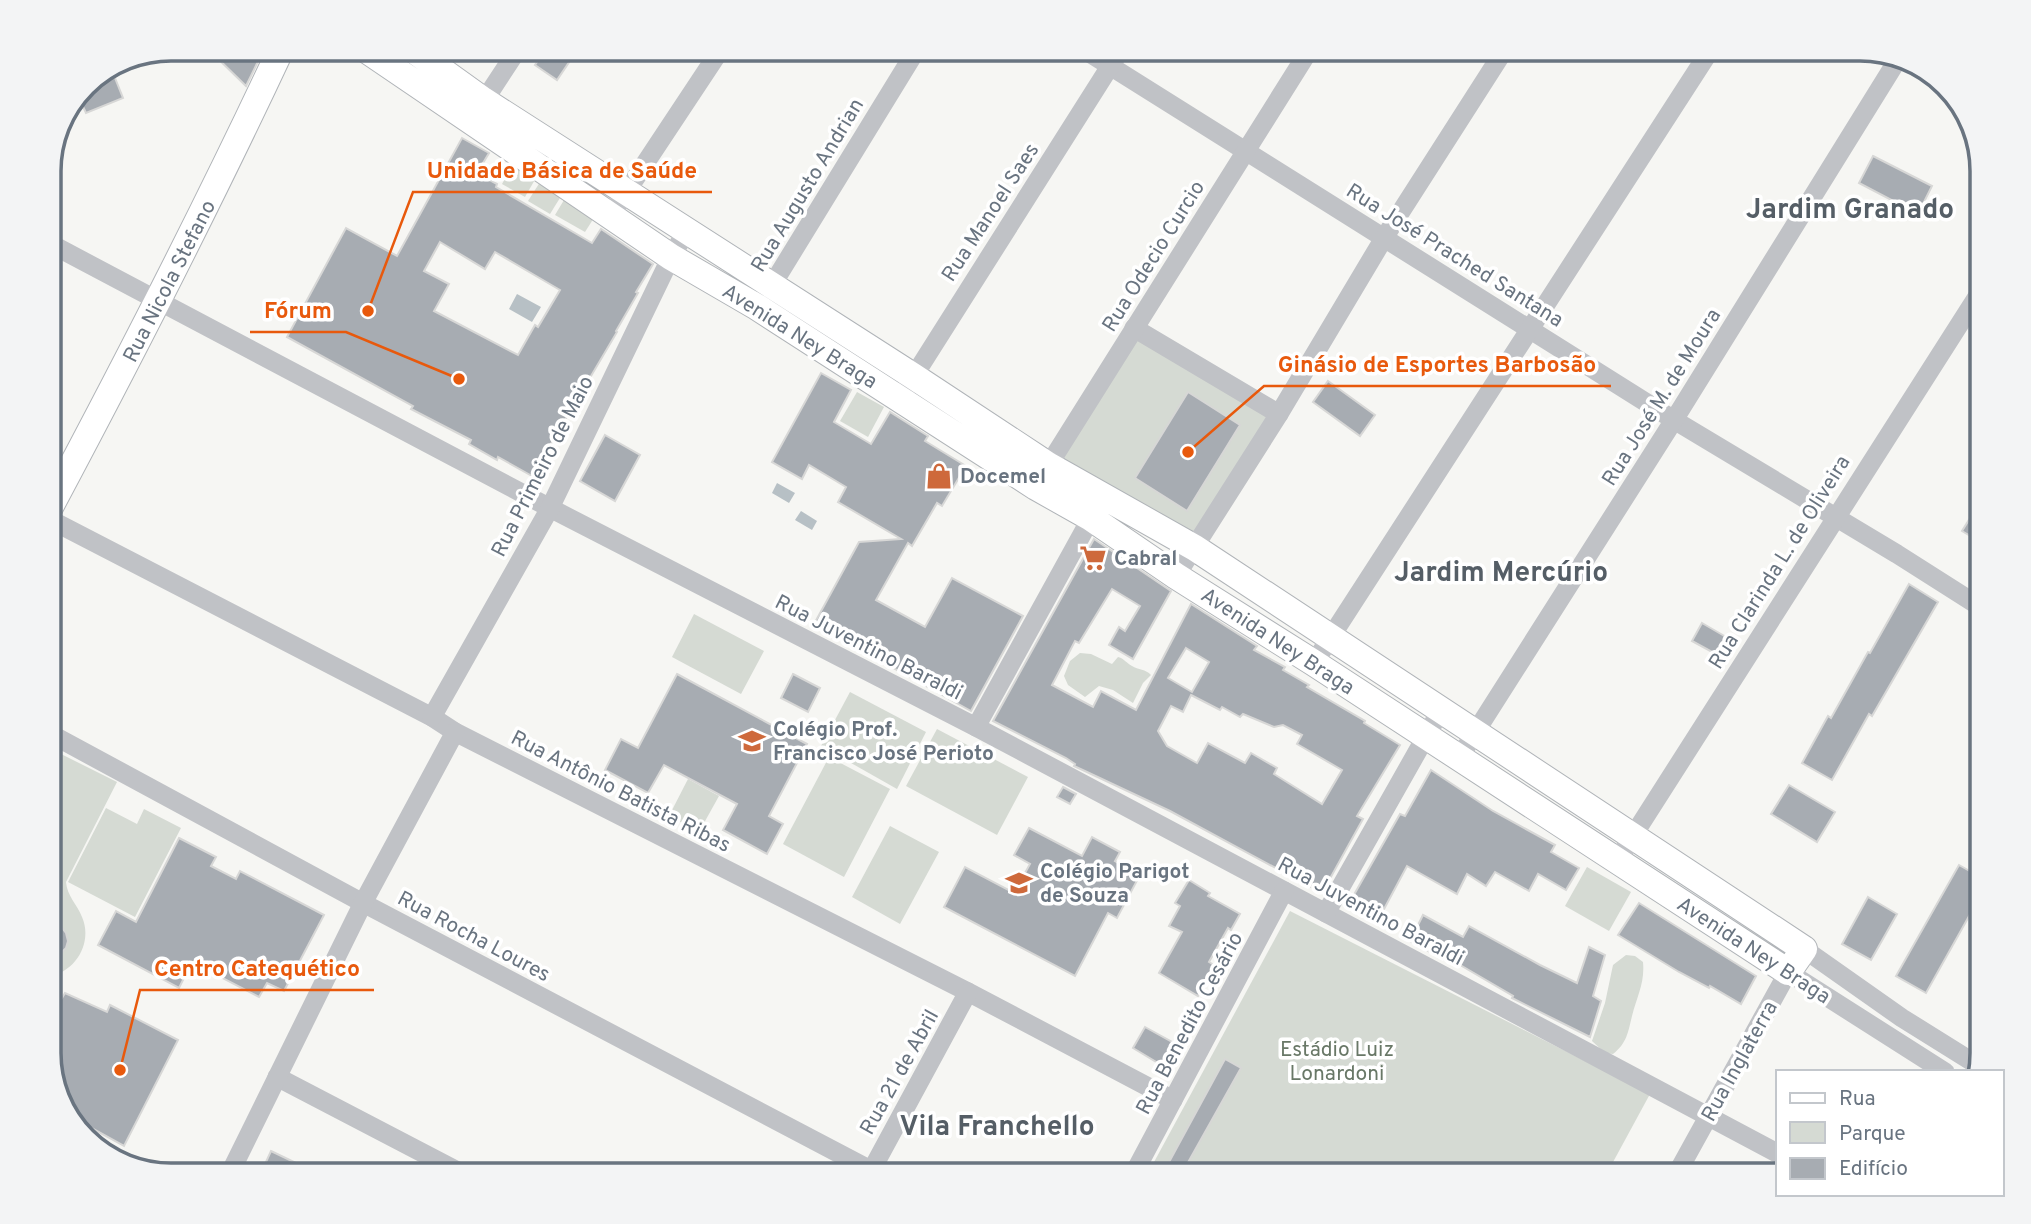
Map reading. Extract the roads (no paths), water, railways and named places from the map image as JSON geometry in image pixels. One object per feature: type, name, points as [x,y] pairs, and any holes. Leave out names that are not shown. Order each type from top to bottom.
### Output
[{"type":"street","name":"Rua Nicola Stefano","points":[[61,486],[159,302],[275,61]]},
{"type":"street","name":"Avenida Ney Braga","points":[[387,61],[625,191],[686,232],[764,297],[901,401],[1098,508],[1195,548],[1332,636],[1804,949],[1902,1018],[1969,1060]]},
{"type":"street","name":"Avenida Ney Braga","points":[[425,61],[477,111],[611,215],[671,257],[764,297],[913,376],[1042,476]]},
{"type":"street","points":[[477,111],[510,61]]},
{"type":"street","points":[[611,215],[713,61]]},
{"type":"street","name":"Rua Augusto Andrian","points":[[764,297],[910,61]]},
{"type":"street","name":"Rua José Prached Santana","points":[[1103,61],[1674,420],[1970,600]]},
{"type":"street","name":"Rua Manoel Saes","points":[[901,401],[913,376],[1114,61]]},
{"type":"street","name":"Rua Odecio Curcio","points":[[1042,476],[1302,61]]},
{"type":"street","points":[[1176,576],[1279,414],[1384,238],[1497,61]]},
{"type":"street","points":[[1314,663],[1703,61]]},
{"type":"street","name":"Rua José M. de Moura","points":[[1459,758],[1674,420],[1893,67]]},
{"type":"street","name":"Rua Primeiro de Maio","points":[[432,717],[550,508],[671,257],[686,232]]},
{"type":"street","name":"Rua Juventino Baraldi","points":[[61,249],[550,508],[976,727],[1776,1152]]},
{"type":"street","name":"Rua Clarinda L. de Oliveira","points":[[1617,861],[1970,308]]},
{"type":"street","points":[[1134,328],[1279,414]]},
{"type":"street","name":"Avenida Ney Braga","points":[[1098,508],[1176,576],[1942,1070]]},
{"type":"street","points":[[976,727],[1098,508]]},
{"type":"street","name":"Rua Antônio Batista Ribas","points":[[61,525],[432,717],[455,732],[968,992],[1173,1100]]},
{"type":"street","points":[[1326,913],[1442,709]]},
{"type":"street","points":[[235,1163],[363,904],[455,732]]},
{"type":"street","name":"Rua Rocha Loures","points":[[61,740],[363,904],[854,1163]]},
{"type":"street","name":"Rua Benedito Cesário","points":[[1139,1163],[1284,891]]},
{"type":"street","name":"Rua Inglaterra","points":[[1683,1163],[1788,972],[1804,949]]},
{"type":"street","name":"Rua 21 de Abril","points":[[878,1163],[968,992]]},
{"type":"street","points":[[277,1077],[442,1163]]},
{"type":"place","name":"Unidade Básica de Saúde","points":[[368,311]]},
{"type":"place","name":"Fórum","points":[[459,379]]},
{"type":"place","name":"Ginásio de Esportes Barbosão","points":[[1188,452]]},
{"type":"place","name":"Docemel","points":[[939,476]]},
{"type":"place","name":"Cabral","points":[[1093,558]]},
{"type":"place","name":"Colégio Prof. Francisco José Perioto","points":[[752,741]]},
{"type":"place","name":"Colégio Parigot de Souza","points":[[1019,883]]},
{"type":"place","name":"Centro Catequético","points":[[120,1070]]},
{"type":"district","name":"Jardim Granado","points":[[1850,208]]},
{"type":"district","name":"Jardim Mercúrio","points":[[1501,571]]},
{"type":"district","name":"Vila Franchello","points":[[997,1125]]},
{"type":"park label","name":"Estádio Luiz Lonardoni","points":[[1337,1061]]}]
